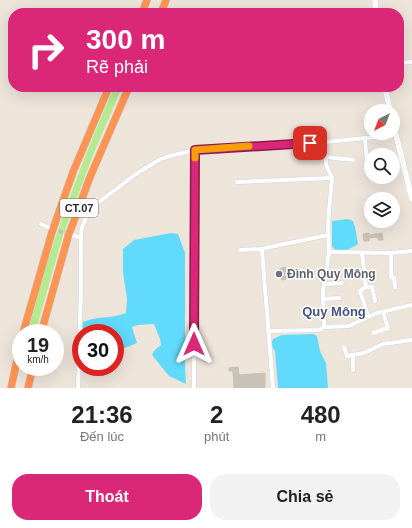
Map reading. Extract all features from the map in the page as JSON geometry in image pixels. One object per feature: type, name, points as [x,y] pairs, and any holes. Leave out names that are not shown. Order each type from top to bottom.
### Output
[{"type":"highway","name":"CT.07","points":[[26,324],[52,232],[73,172],[107,92]]},
{"type":"highway","name":"CT.07","points":[[44,324],[68,237],[90,177],[127,92]]},
{"type":"highway","points":[[11,388],[13,376]]},
{"type":"highway","points":[[28,388],[30,376]]},
{"type":"main road","points":[[386,92],[389,104]]},
{"type":"main road","points":[[397,140],[412,196]]},
{"type":"street","points":[[78,388],[81,238],[82,228],[89,211],[126,181],[159,160],[195,150],[364,139]]},
{"type":"street","points":[[324,327],[323,299],[328,252],[332,178],[326,164],[325,142]]},
{"type":"street","points":[[194,388],[195,150]]},
{"type":"street","points":[[326,157],[354,160]]},
{"type":"street","points":[[237,182],[332,178]]},
{"type":"street","points":[[41,224],[50,228]]},
{"type":"street","points":[[72,235],[81,238]]},
{"type":"street","points":[[240,250],[264,249],[328,235]]},
{"type":"street","points":[[264,249],[262,250],[262,254],[273,388]]},
{"type":"street","points":[[328,252],[391,254],[412,251]]},
{"type":"street","points":[[362,253],[366,287]]},
{"type":"street","points":[[391,254],[391,276],[394,278],[395,287]]},
{"type":"street","points":[[324,284],[342,283]]},
{"type":"street","points":[[368,316],[360,291],[366,287],[372,287],[375,301]]},
{"type":"street","points":[[323,299],[339,298]]},
{"type":"street","points":[[268,332],[318,330],[324,327],[349,326],[368,316],[412,305]]},
{"type":"street","points":[[373,333],[388,328],[383,312]]},
{"type":"street","points":[[344,347],[347,356],[364,354],[383,344],[412,340]]},
{"type":"street","points":[[353,355],[353,370]]},
{"type":"green space","points":[[112,92],[120,92],[93,155],[63,235],[38,324],[30,324],[45,270],[66,208]]},
{"type":"water","points":[[348,219],[353,221],[358,244],[344,251],[337,251],[332,246],[332,221]]},
{"type":"water","points":[[171,233],[178,234],[185,253],[186,384],[169,376],[152,355],[161,345],[154,324],[132,327],[137,343],[124,348],[124,324],[83,324],[83,322],[88,320],[126,313],[127,299],[123,272],[123,249],[134,240]]},
{"type":"water","points":[[313,334],[317,336],[320,351],[326,363],[328,388],[278,388],[275,351],[272,344],[273,339],[282,335]]},
{"type":"building","points":[[369,233],[369,235],[382,233],[383,240],[378,240],[378,237],[369,238],[369,241],[364,241],[363,234]]},
{"type":"building","points":[[286,267],[286,270],[289,269],[291,276],[289,276],[290,278],[282,280],[279,269]]},
{"type":"building","points":[[238,367],[239,375],[265,373],[265,388],[234,388],[233,371],[229,371],[229,368]]},
{"type":"tunnel","points":[[53,229],[69,234]]},
{"type":"slow traffic","points":[[195,158],[195,150],[249,146]]},
{"type":"place","name":"Đình Quy Mông","points":[[279,274]]},
{"type":"district","name":"Quy Mông","points":[[334,311]]},
{"type":"route","points":[[194,344],[195,150],[221,147],[310,143]]}]
